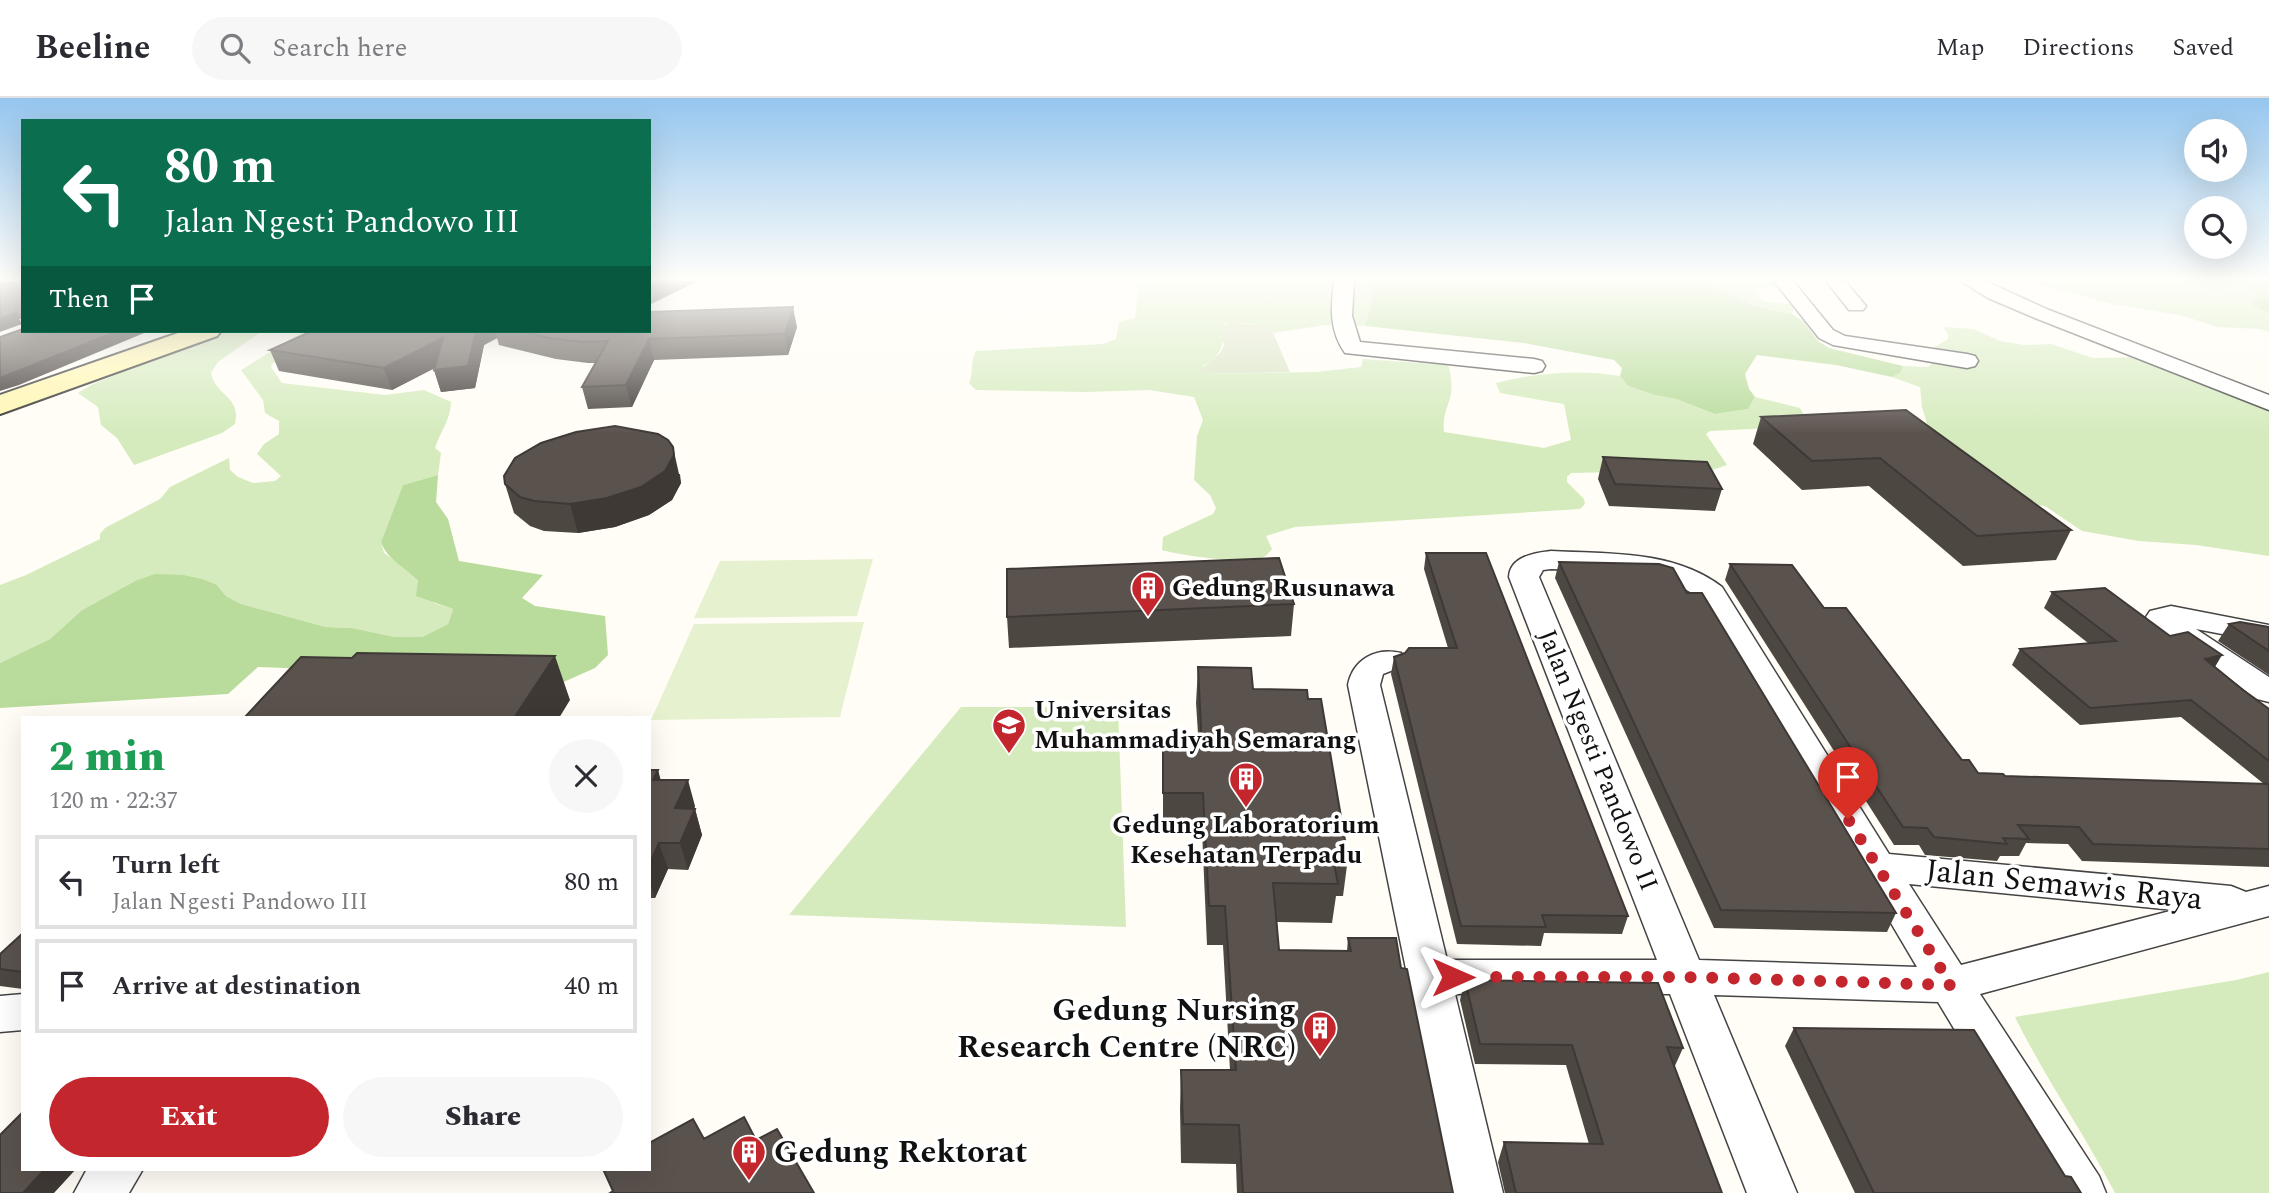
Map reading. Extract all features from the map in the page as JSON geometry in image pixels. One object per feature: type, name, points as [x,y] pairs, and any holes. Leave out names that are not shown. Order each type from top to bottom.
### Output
[{"type":"main road","points":[[0,397],[179,333]]},
{"type":"main road","points":[[0,405],[202,333]]},
{"type":"street","points":[[1346,332],[1353,348],[1534,366]]},
{"type":"street","points":[[1824,332],[1840,341],[1967,361]]},
{"type":"street","points":[[2088,332],[2269,403]]},
{"type":"street","name":"Jalan Ngesti Pandowo II","points":[[1686,977],[1524,578],[1528,566],[1551,560],[1666,569],[1679,572],[1703,584],[1720,604],[1877,867]]},
{"type":"street","points":[[2269,634],[2171,615],[2161,617],[2269,692]]},
{"type":"street","points":[[1390,660],[1372,664],[1367,670],[1364,685],[1427,977],[1478,1193]]},
{"type":"street","points":[[1877,867],[2081,1193]]},
{"type":"street","name":"Jalan Semawis Raya","points":[[1877,867],[2260,902]]},
{"type":"street","name":"Jalan Semawis Raya","points":[[1427,977],[1686,977],[1951,985],[2260,902]]},
{"type":"street","points":[[1686,977],[1772,1193]]},
{"type":"street","points":[[0,1014],[21,1012]]},
{"type":"street","points":[[99,1193],[116,1171]]},
{"type":"green space","points":[[1117,332],[1223,332],[1221,349],[1203,366],[1206,374],[1316,372],[1361,367],[1363,359],[1448,365],[1452,387],[1444,432],[1544,448],[1571,440],[1564,404],[1500,393],[1496,383],[1573,373],[1620,376],[1628,386],[1676,399],[1715,414],[1748,409],[1755,397],[1800,408],[1810,426],[1710,431],[1706,434],[1727,465],[1712,470],[1571,473],[1567,482],[1584,499],[1585,504],[1580,509],[1295,527],[1266,536],[1272,549],[1263,558],[1210,558],[1162,550],[1163,537],[1213,514],[1216,508],[1210,495],[1194,480],[1197,436],[1203,420],[1194,397],[1149,390],[976,390],[969,383],[976,351],[1103,344],[1116,339]]},
{"type":"green space","points":[[1220,332],[1273,332],[1290,372],[1205,374],[1200,370],[1221,352],[1224,345]]},
{"type":"green space","points":[[1422,332],[1811,332],[1818,341],[1829,348],[1903,366],[1900,373],[1892,377],[1836,365],[1757,355],[1745,374],[1749,389],[1755,397],[1748,409],[1715,414],[1676,399],[1628,386],[1620,376],[1622,368],[1614,360],[1524,343]]},
{"type":"green space","points":[[1947,332],[1981,332],[2000,341],[2024,345],[2051,344],[2093,358],[2140,357],[2269,406],[2269,556],[2196,545],[2139,541],[2082,531],[2045,506],[1985,499],[1929,430],[1922,407],[1920,387],[1892,377],[1900,373],[1903,366],[1928,367],[1937,358],[1933,348],[1948,339]]},
{"type":"green space","points":[[218,333],[259,333],[218,362],[211,373],[234,407],[235,424],[222,433],[134,465],[117,438],[101,425],[98,407],[78,393],[91,385]]},
{"type":"green space","points":[[301,333],[340,333],[273,363],[271,367],[282,383],[385,395],[424,390],[451,402],[447,420],[435,448],[441,453],[438,475],[403,485],[381,542],[384,553],[409,570],[434,603],[453,609],[448,624],[422,637],[395,637],[352,628],[326,627],[241,604],[226,596],[217,585],[135,581],[82,610],[50,639],[0,663],[0,585],[100,539],[105,528],[160,499],[170,487],[229,458],[230,470],[238,477],[253,483],[275,481],[281,476],[257,454],[264,444],[279,434],[279,421],[265,413],[263,400],[241,370]]},
{"type":"green space","points":[[438,475],[436,502],[448,519],[459,561],[543,575],[522,598],[535,606],[605,616],[608,655],[595,668],[548,689],[527,677],[258,667],[228,694],[0,708],[0,663],[50,639],[82,610],[135,581],[155,574],[202,579],[217,585],[226,596],[241,604],[326,627],[352,628],[395,637],[422,637],[448,624],[453,609],[416,596],[418,581],[392,559],[381,542],[403,485]]},
{"type":"green space","points":[[873,559],[857,616],[694,618],[720,561]]},
{"type":"green space","points":[[864,622],[840,717],[651,720],[694,624]]},
{"type":"green space","points":[[961,707],[1118,707],[1126,927],[789,915]]},
{"type":"green space","points":[[2269,972],[2269,1193],[2115,1193],[2015,1017],[2236,980]]},
{"type":"building","points":[[14,332],[113,333],[0,378],[0,337]]},
{"type":"building","points":[[786,332],[649,339],[626,385],[582,387],[608,341],[582,342],[528,333]]},
{"type":"building","points":[[308,333],[476,333],[468,366],[434,370],[443,338],[384,368],[270,350]]},
{"type":"building","points":[[1906,410],[2071,530],[1977,536],[1880,458],[1812,461],[1761,417]]},
{"type":"building","points":[[615,426],[658,434],[668,440],[674,455],[665,471],[641,487],[607,498],[570,504],[520,497],[505,484],[504,476],[515,458],[541,443],[576,432]]},
{"type":"building","points":[[1603,457],[1707,462],[1722,489],[1615,484]]},
{"type":"building","points":[[1426,553],[1486,553],[1628,916],[1542,915],[1546,927],[1461,926],[1394,657],[1405,653],[1409,648],[1457,648]]},
{"type":"building","points":[[1279,558],[1294,604],[1007,617],[1007,569]]},
{"type":"building","points":[[1559,562],[1659,564],[1673,568],[1687,593],[1702,593],[1896,913],[1721,910]]},
{"type":"building","points":[[1730,564],[1792,565],[1824,608],[1846,608],[1962,760],[1969,760],[1978,773],[2269,784],[2269,849],[2093,844],[2079,827],[2018,825],[2029,839],[2003,838],[2007,844],[1934,837],[1927,828],[1903,827]]},
{"type":"building","points":[[2105,588],[2170,636],[2188,632],[2222,655],[2205,659],[2269,709],[2269,761],[2191,700],[2090,708],[2020,649],[2116,641],[2052,592]]},
{"type":"building","points":[[2240,622],[2269,627],[2269,651],[2229,624]]},
{"type":"building","points":[[357,653],[555,656],[515,716],[246,716],[301,657],[352,658]]},
{"type":"building","points":[[1198,667],[1251,668],[1253,689],[1307,690],[1308,699],[1321,699],[1348,858],[1333,858],[1338,884],[1273,883],[1279,950],[1351,951],[1348,938],[1396,938],[1401,968],[1407,969],[1453,1193],[1243,1193],[1239,1125],[1183,1124],[1181,1070],[1236,1070],[1225,906],[1209,906],[1203,793],[1163,793],[1163,749],[1202,749]]},
{"type":"building","points":[[651,770],[658,770],[653,780],[688,780],[675,808],[695,809],[680,843],[659,843],[651,861]]},
{"type":"building","points":[[21,935],[21,972],[0,969],[0,954]]},
{"type":"building","points":[[1465,980],[1658,983],[1683,1048],[1667,1047],[1722,1193],[1516,1193],[1504,1142],[1603,1144],[1572,1045],[1480,1044]]},
{"type":"building","points":[[1794,1028],[1974,1030],[2065,1176],[2071,1177],[2081,1193],[1874,1193]]},
{"type":"building","points":[[21,1114],[21,1171],[43,1171],[23,1193],[0,1193],[0,1135]]},
{"type":"building","points":[[744,1117],[756,1140],[777,1129],[814,1193],[610,1193],[613,1191],[604,1171],[651,1171],[651,1142],[693,1119],[704,1139]]},
{"type":"place","name":"Gedung Rusunawa","points":[[1148,618]]},
{"type":"place","name":"Universitas Muhammadiyah Semarang","points":[[1009,755]]},
{"type":"place","name":"Gedung Laboratorium Kesehatan Terpadu","points":[[1246,809]]},
{"type":"place","name":"Gedung Nursing Research Centre (NRC)","points":[[1320,1058]]},
{"type":"place","name":"Gedung Rektorat","points":[[749,1182]]},
{"type":"route","points":[[1453,977],[1686,977],[1951,985],[1848,819]]}]
